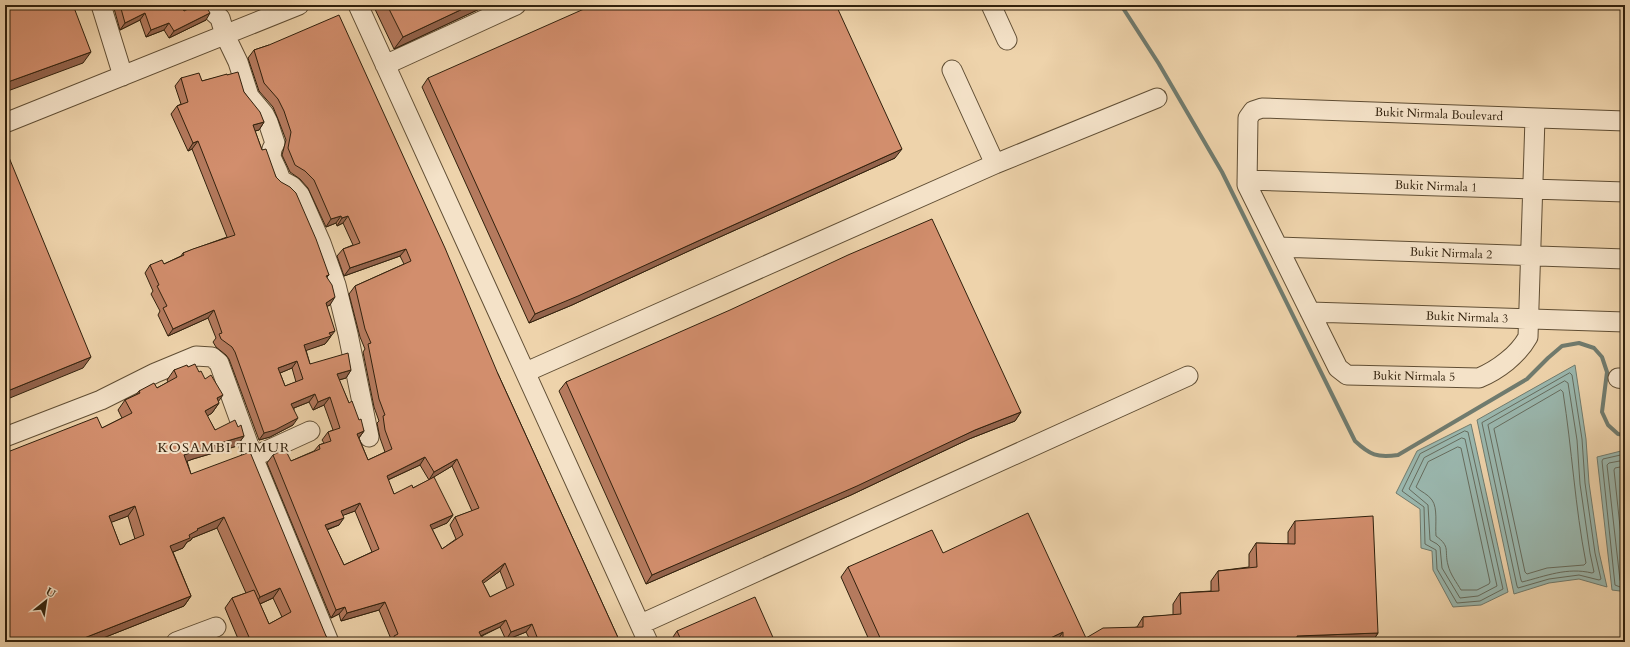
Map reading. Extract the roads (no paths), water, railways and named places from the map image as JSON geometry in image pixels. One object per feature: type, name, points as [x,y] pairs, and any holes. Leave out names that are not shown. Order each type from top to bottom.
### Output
[{"type":"street","points":[[101,5],[123,76]]},
{"type":"street","points":[[208,5],[220,18],[225,35],[238,62],[248,96],[264,114],[268,122],[275,143],[272,149],[272,157],[281,180],[292,186],[300,195],[321,243],[336,285],[348,334],[369,437]]},
{"type":"street","points":[[5,123],[299,5]]},
{"type":"street","points":[[358,5],[648,642]]},
{"type":"street","points":[[385,65],[516,5]]},
{"type":"street","points":[[991,5],[1007,40]]},
{"type":"street","points":[[952,70],[995,164]]},
{"type":"street","points":[[526,372],[995,164],[1157,98]]},
{"type":"street","name":"Bukit Nirmala Boulevard","points":[[1247,180],[1248,118],[1253,111],[1262,108],[1625,121]]},
{"type":"street","points":[[1528,318],[1535,118]]},
{"type":"street","points":[[1247,180],[1247,185],[1310,312]]},
{"type":"street","name":"Bukit Nirmala 1","points":[[1247,180],[1625,192]]},
{"type":"street","name":"Bukit Nirmala 2","points":[[1278,247],[1625,259]]},
{"type":"street","name":"Bukit Nirmala 3","points":[[1310,312],[1625,322]]},
{"type":"street","name":"Bukit Nirmala 5","points":[[1310,312],[1338,368],[1347,374],[1479,378],[1491,373],[1522,348],[1528,337],[1528,318]]},
{"type":"street","points":[[5,437],[94,403],[155,373],[196,356],[212,357],[219,363],[253,457],[329,642]]},
{"type":"street","points":[[641,624],[1188,376]]},
{"type":"street","points":[[253,457],[310,431]]},
{"type":"street","points":[[176,642],[216,627]]},
{"type":"water","points":[[1575,365],[1586,439],[1589,483],[1599,552],[1607,587],[1579,579],[1549,583],[1514,594],[1477,420]]},
{"type":"water","points":[[1471,424],[1508,592],[1481,605],[1453,607],[1433,570],[1432,551],[1421,548],[1420,509],[1396,493],[1417,451]]},
{"type":"water","points":[[1625,450],[1625,590],[1620,591],[1612,590],[1597,457]]},
{"type":"waterway","points":[[1121,5],[1159,64],[1222,172],[1355,441],[1360,446],[1365,450],[1379,456],[1398,455],[1527,379],[1562,346],[1579,343],[1594,348],[1602,357],[1607,372],[1602,412],[1608,425],[1618,434],[1625,435]]},
{"type":"district","name":"KOSAMBI TIMUR","points":[[224,447]]}]
